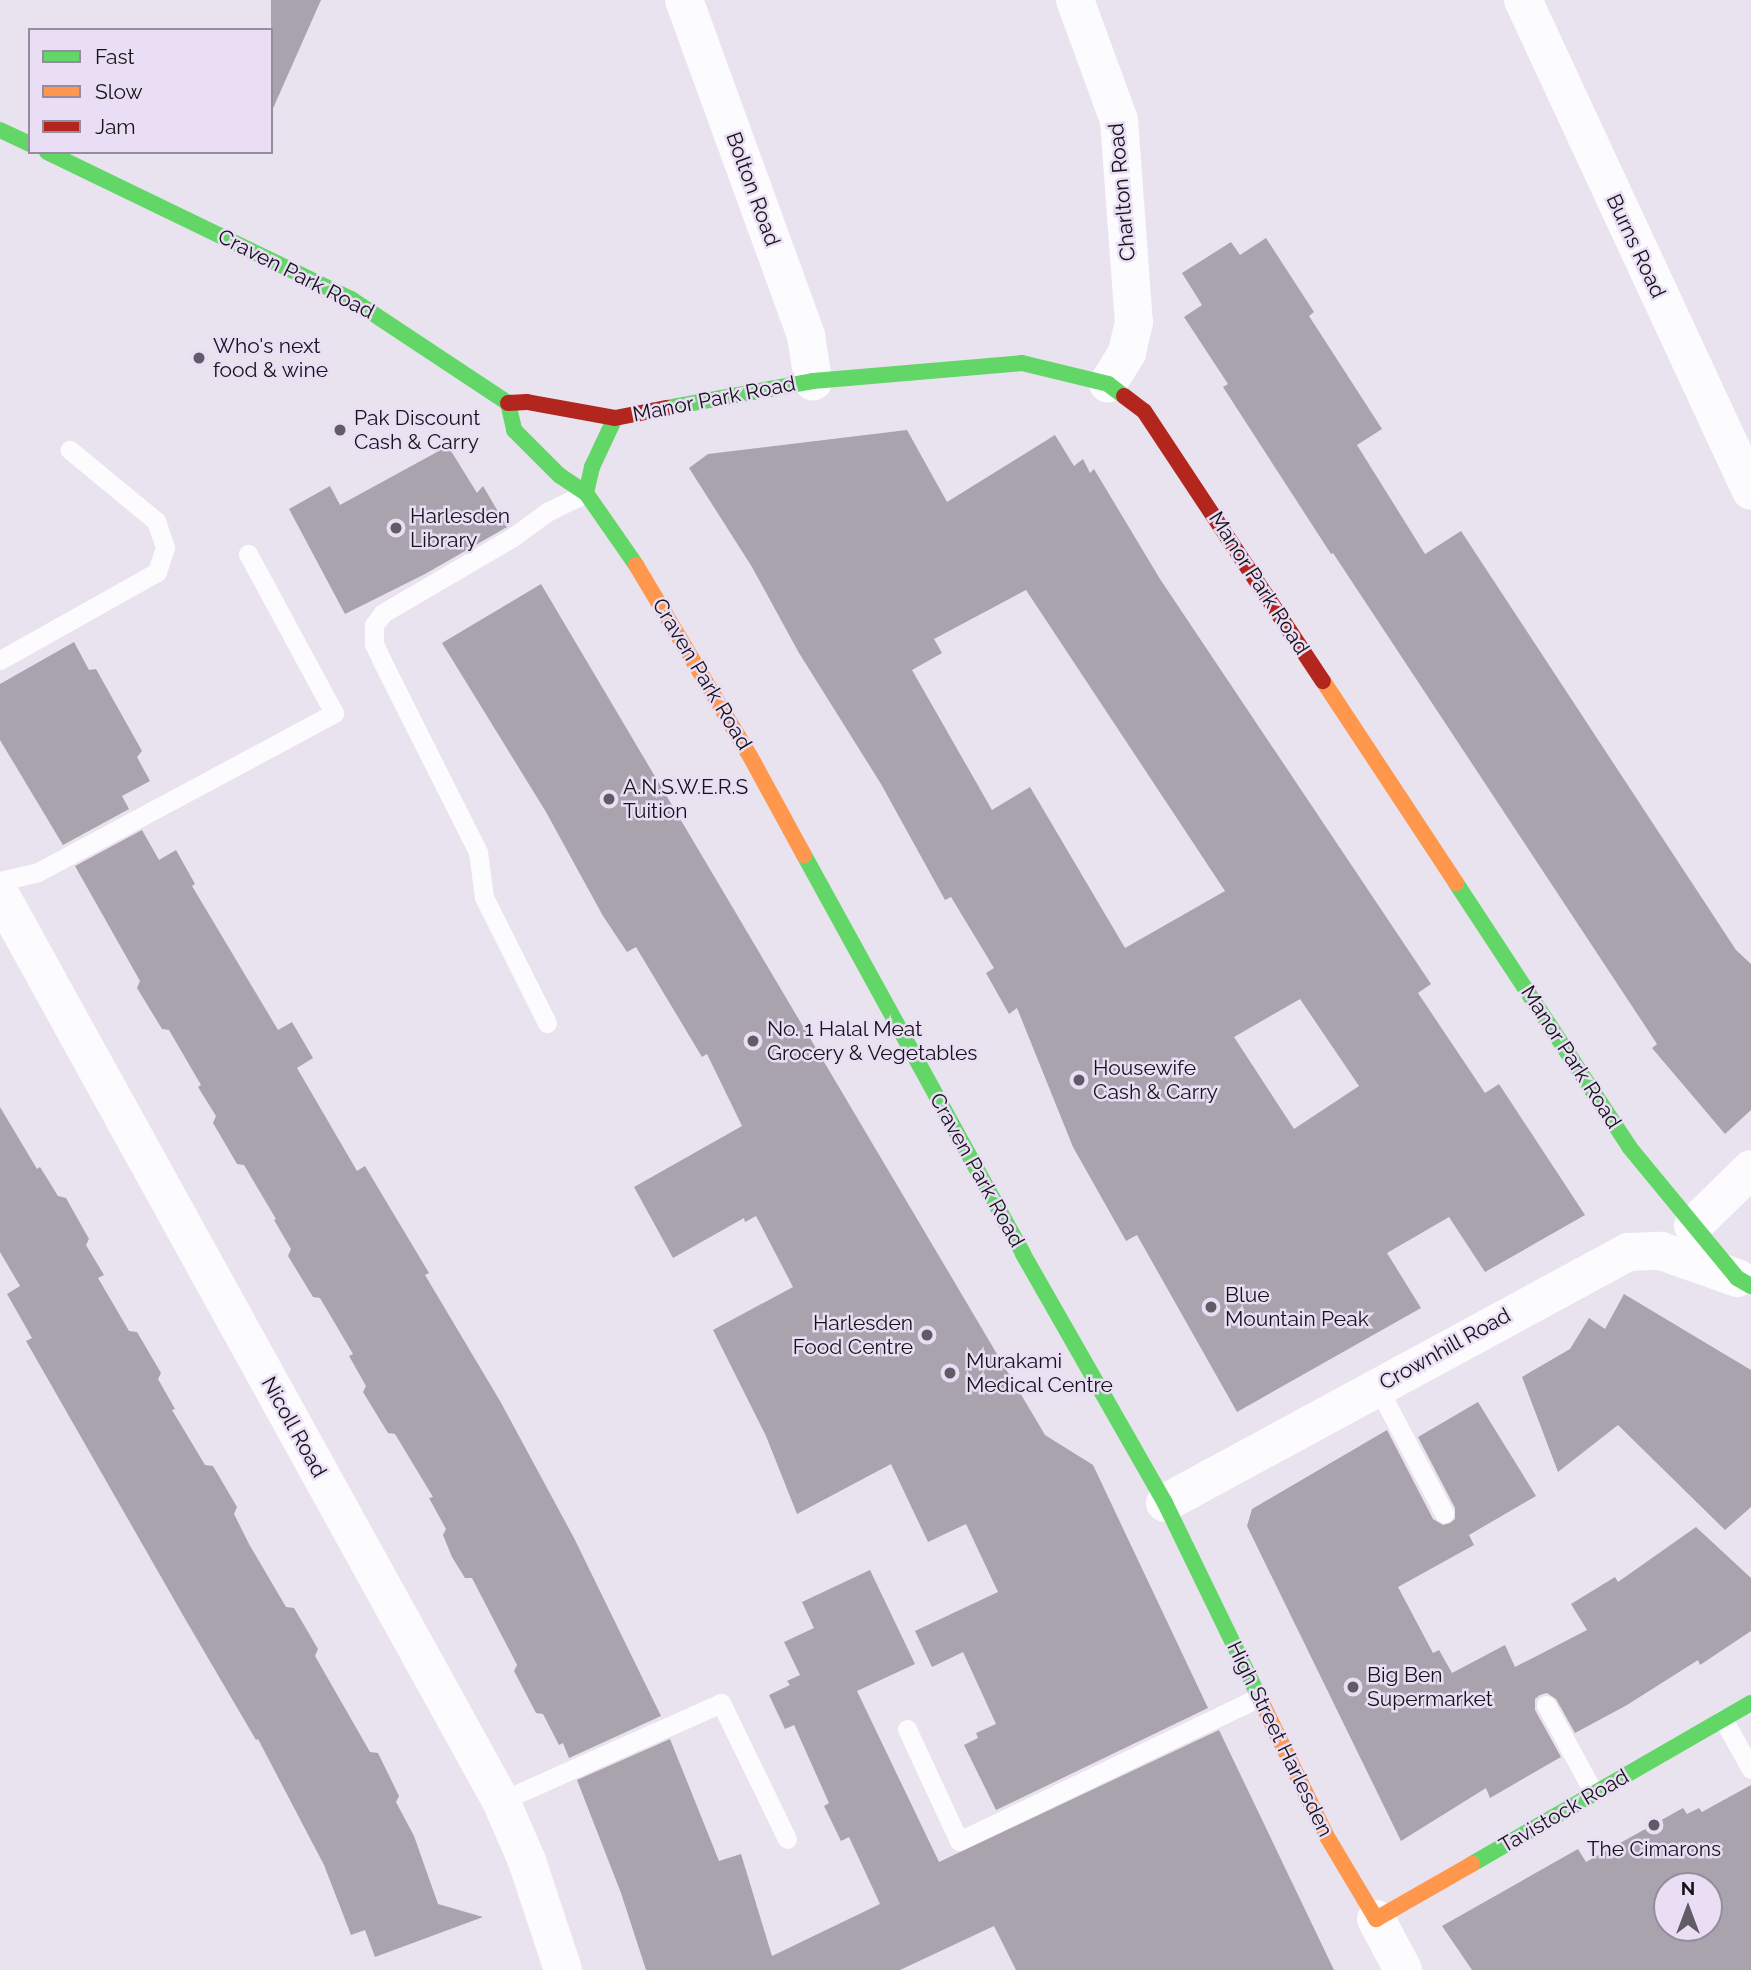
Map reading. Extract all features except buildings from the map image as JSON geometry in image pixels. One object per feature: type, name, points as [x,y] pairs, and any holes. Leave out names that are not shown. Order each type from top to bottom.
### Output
[{"type":"main road","points":[[0,130],[28,143]]},
{"type":"main road","name":"Craven Park Road","points":[[51,154],[351,299],[508,403],[513,430],[559,475],[586,493],[642,573],[750,756],[1023,1254],[1165,1503]]},
{"type":"main road","name":"Manor Park Road","points":[[508,403],[527,402],[615,418],[813,381],[1022,363],[1108,384],[1144,411],[1630,1148],[1693,1226],[1744,1282]]},
{"type":"main road","points":[[586,493],[592,467],[615,418]]},
{"type":"main road","name":"High Street Harlesden","points":[[1165,1503],[1326,1835],[1376,1919]]},
{"type":"main road","name":"Tavistock Road","points":[[1376,1919],[1751,1703]]},
{"type":"street","name":"Bolton Road","points":[[684,0],[806,335],[813,381]]},
{"type":"street","name":"Charlton Road","points":[[1075,0],[1119,120],[1134,322],[1127,353],[1108,384]]},
{"type":"street","name":"Burns Road","points":[[1523,0],[1751,491]]},
{"type":"street","name":"Nicoll Road","points":[[0,894],[500,1801],[527,1861],[563,1970]]},
{"type":"street","points":[[1693,1226],[1751,1168]]},
{"type":"street","name":"Crownhill Road","points":[[1165,1503],[1628,1252],[1661,1251],[1744,1282]]},
{"type":"street","name":"High Street Harlesden","points":[[1376,1919],[1403,1970]]},
{"type":"lane","points":[[0,660],[157,572],[165,547],[156,521],[70,450]]},
{"type":"lane","points":[[547,1023],[484,897],[478,852],[374,644],[374,625],[383,613],[513,537],[547,512],[586,493]]},
{"type":"lane","points":[[0,881],[38,873],[334,713],[248,554]]},
{"type":"lane","points":[[1377,1387],[1444,1513]]},
{"type":"lane","points":[[907,1729],[959,1840],[1259,1698]]},
{"type":"lane","points":[[500,1801],[721,1703],[787,1839]]},
{"type":"lane","points":[[1546,1705],[1594,1793]]},
{"type":"lane","points":[[1723,1719],[1751,1769]]},
{"type":"traffic: fast","points":[[0,130],[28,143]]},
{"type":"traffic: fast","points":[[51,154],[351,299],[508,403],[514,430],[559,475],[586,493],[636,565]]},
{"type":"traffic: fast","points":[[666,408],[813,381],[1022,363],[1108,384],[1124,396]]},
{"type":"traffic: fast","points":[[586,493],[592,467],[615,418]]},
{"type":"traffic: fast","points":[[804,855],[1023,1254],[1165,1503],[1262,1703]]},
{"type":"traffic: fast","points":[[1456,883],[1630,1148],[1737,1278],[1751,1286]]},
{"type":"traffic: fast","points":[[1472,1864],[1751,1703]]},
{"type":"traffic: slow","points":[[636,565],[750,756],[804,855]]},
{"type":"traffic: slow","points":[[1323,681],[1456,883]]},
{"type":"traffic: slow","points":[[1262,1703],[1326,1835],[1376,1919],[1472,1864]]},
{"type":"traffic: jam","points":[[1124,396],[1144,411],[1323,681]]},
{"type":"traffic: jam","points":[[508,403],[527,402],[615,418],[666,408]]},
{"type":"place","name":"Who's next food & wine","points":[[199,358]]},
{"type":"place","name":"Pak Discount Cash & Carry","points":[[340,430]]},
{"type":"place","name":"Harlesden Library","points":[[396,528]]},
{"type":"place","name":"A.N.S.W.E.R.S Tuition","points":[[609,799]]},
{"type":"place","name":"No. 1 Halal Meat Grocery & Vegetables","points":[[753,1041]]},
{"type":"place","name":"Housewife Cash & Carry","points":[[1079,1080]]},
{"type":"place","name":"Blue Mountain Peak","points":[[1211,1307]]},
{"type":"place","name":"Harlesden Food Centre","points":[[927,1335]]},
{"type":"place","name":"Murakami Medical Centre","points":[[950,1373]]},
{"type":"place","name":"Big Ben Supermarket","points":[[1353,1687]]},
{"type":"place","name":"The Cimarons","points":[[1654,1825]]}]
